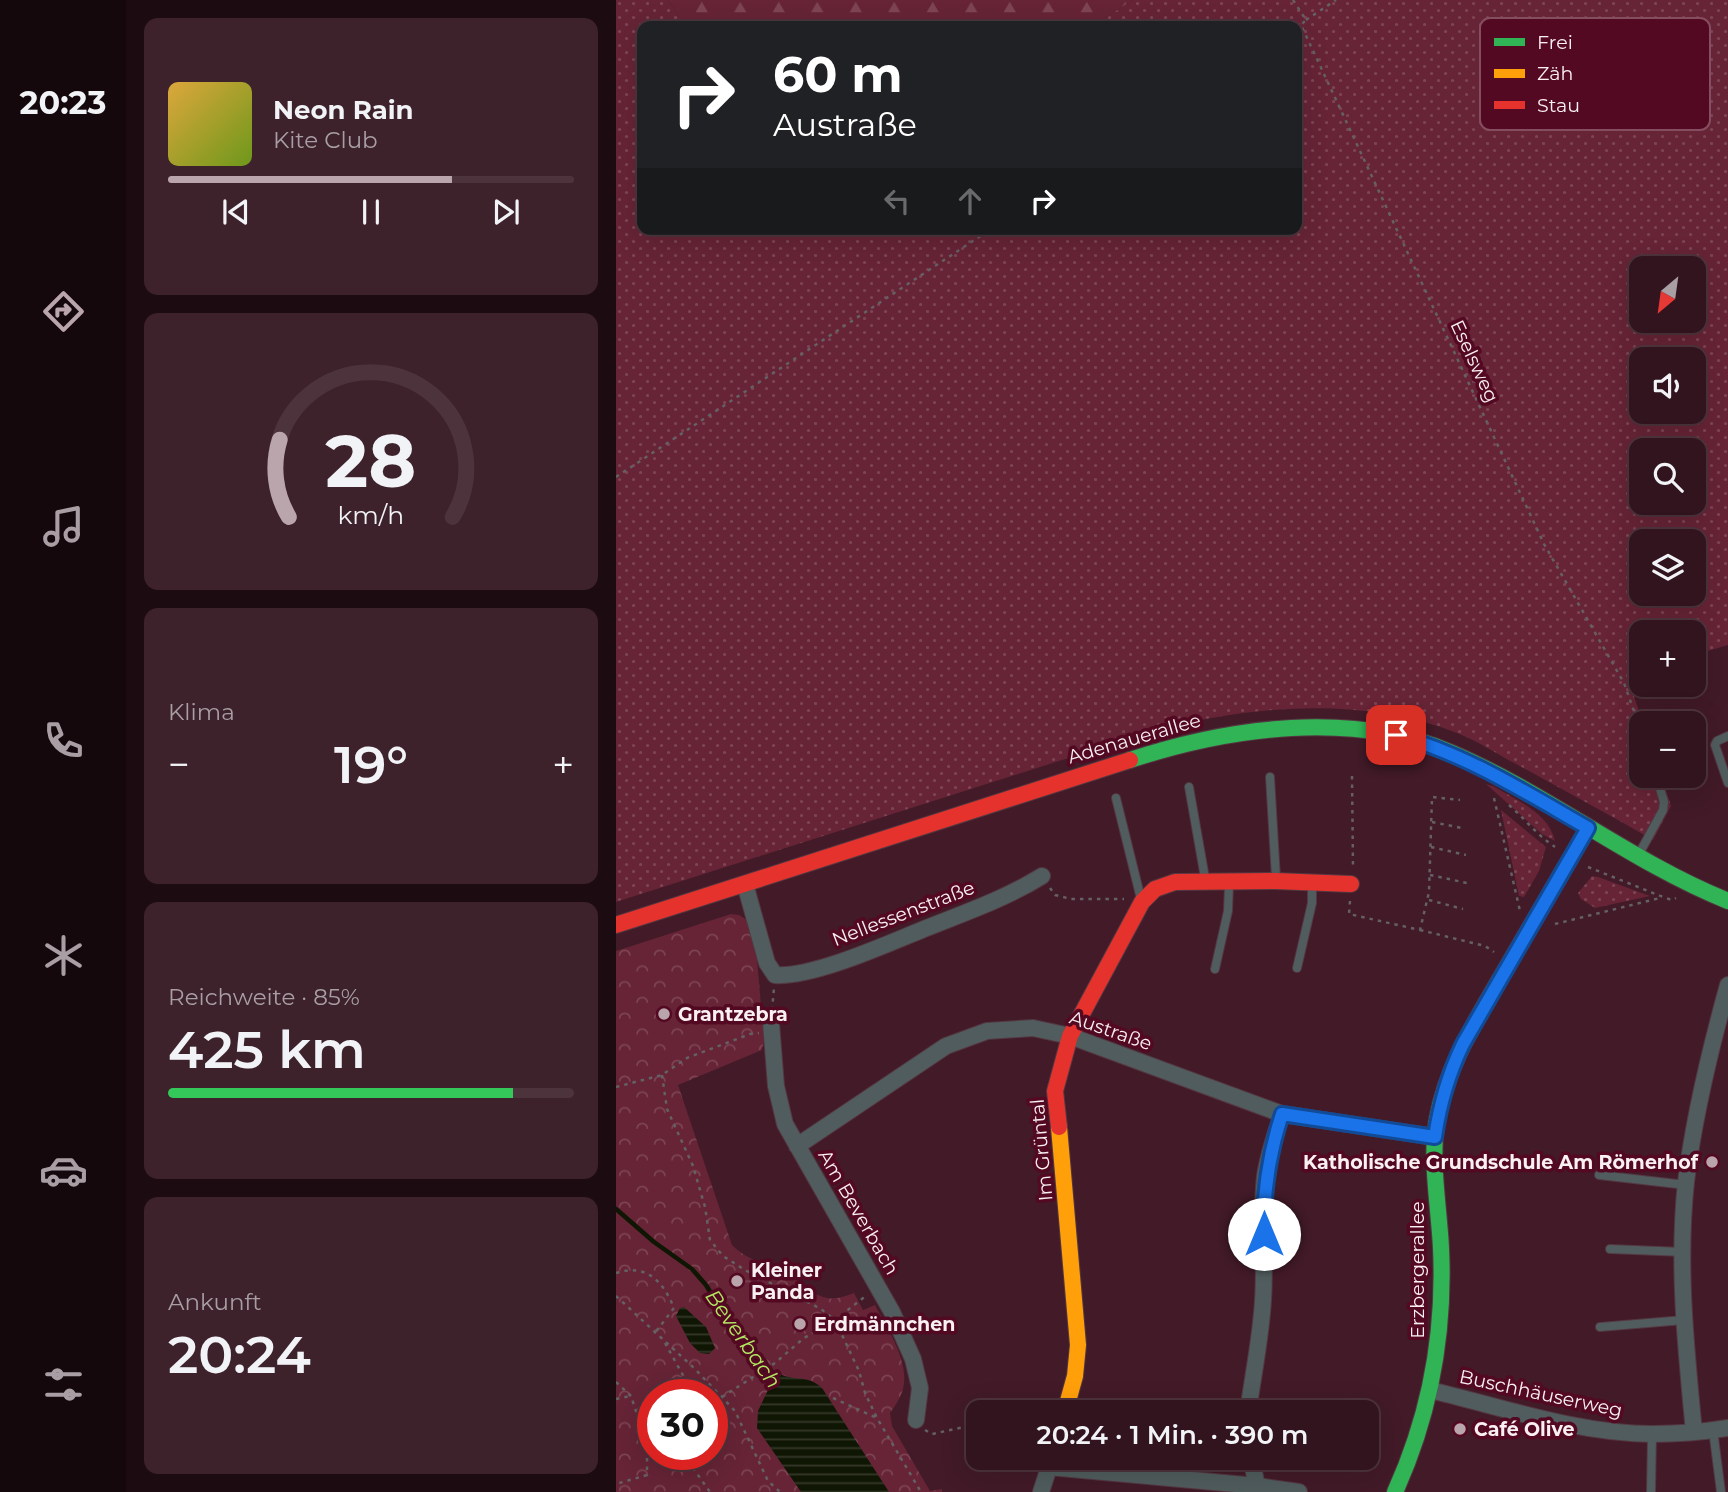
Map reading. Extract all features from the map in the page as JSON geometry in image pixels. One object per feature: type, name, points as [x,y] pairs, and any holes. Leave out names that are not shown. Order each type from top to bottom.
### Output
[{"type":"street","name":"Adenauerallee","points":[[616,925],[1169,747],[1275,729],[1325,727],[1396,735],[1430,744],[1501,777],[1637,856],[1698,889],[1728,901]]},
{"type":"street","name":"Erzbergerallee","points":[[1395,1492],[1419,1432],[1441,1331],[1435,1137],[1440,1101],[1450,1069],[1588,828]]},
{"type":"street","name":"Nellessenstraße","points":[[775,975],[785,976],[810,971],[876,948],[1019,890],[1042,876]]},
{"type":"street","points":[[1141,900],[1163,885],[1206,881],[1351,884]]},
{"type":"street","points":[[745,884],[767,963],[775,975]]},
{"type":"street","name":"Im Grüntal","points":[[1069,1400],[1076,1376],[1078,1345],[1069,1219],[1055,1091],[1070,1036],[1141,900]]},
{"type":"street","points":[[1694,1432],[1684,1320],[1686,1185],[1705,1069],[1728,985]]},
{"type":"street","name":"Am Beverbach","points":[[771,1027],[776,1086],[785,1124],[892,1312],[913,1359],[920,1388],[916,1420]]},
{"type":"street","name":"Austraße","points":[[797,1146],[946,1046],[987,1031],[1033,1028],[1070,1036],[1282,1114],[1435,1137]]},
{"type":"street","points":[[1250,1400],[1263,1305],[1263,1200],[1271,1149],[1282,1114]]},
{"type":"street","name":"Buschhäuserweg","points":[[1430,1390],[1582,1426],[1652,1434],[1721,1429]]},
{"type":"street","points":[[1041,1492],[1048,1470]]},
{"type":"street","points":[[1119,1470],[1299,1492]]},
{"type":"street","points":[[1253,1470],[1256,1486]]},
{"type":"lane","points":[[1728,736],[1717,741],[1716,745],[1728,782]]},
{"type":"lane","points":[[1270,777],[1276,881]]},
{"type":"lane","points":[[1189,787],[1206,881]]},
{"type":"lane","points":[[1637,856],[1663,810],[1664,802],[1660,788]]},
{"type":"lane","points":[[1116,798],[1141,900]]},
{"type":"lane","points":[[1215,968],[1228,911],[1229,882]]},
{"type":"lane","points":[[1297,968],[1312,903],[1312,883]]},
{"type":"lane","points":[[1599,1175],[1686,1185]]},
{"type":"lane","points":[[1610,1249],[1683,1252]]},
{"type":"lane","points":[[1600,1327],[1684,1320]]},
{"type":"lane","points":[[1721,1429],[1721,1492]]},
{"type":"lane","points":[[1651,1492],[1652,1434]]},
{"type":"path","points":[[1293,0],[1306,20]]},
{"type":"path","name":"Eselsweg","points":[[1302,23],[1336,0]]},
{"type":"path","name":"Eselsweg","points":[[1302,32],[1544,544],[1624,683],[1634,711]]},
{"type":"path","points":[[616,477],[982,235]]},
{"type":"path","points":[[1351,884],[1352,776]]},
{"type":"path","points":[[1420,930],[1428,900],[1432,797],[1460,800]]},
{"type":"path","points":[[1494,798],[1522,916],[1531,924],[1552,924],[1663,897]]},
{"type":"path","points":[[1432,821],[1462,828]]},
{"type":"path","points":[[1528,826],[1570,857],[1605,876],[1672,900],[1698,889]]},
{"type":"path","points":[[1431,847],[1466,855]]},
{"type":"path","points":[[1430,875],[1467,883]]},
{"type":"path","points":[[1042,876],[1055,895],[1071,899],[1141,900]]},
{"type":"path","points":[[1428,900],[1463,909]]},
{"type":"path","points":[[1360,916],[1485,946],[1509,962]]},
{"type":"path","points":[[616,1087],[662,1075],[687,1058],[771,1027],[775,975]]},
{"type":"path","points":[[662,1075],[667,1109],[693,1166],[705,1207],[710,1240],[723,1256],[821,1309],[835,1320],[855,1360],[877,1418],[922,1492]]},
{"type":"path","points":[[616,1273],[631,1269],[649,1272],[669,1296],[674,1308],[655,1333]]},
{"type":"path","points":[[728,1393],[775,1363],[804,1338],[835,1320],[858,1300],[878,1288]]},
{"type":"path","points":[[616,1296],[703,1379]]},
{"type":"path","points":[[664,1341],[685,1379]]},
{"type":"path","points":[[616,1381],[631,1396],[647,1445],[647,1475],[616,1484]]},
{"type":"path","points":[[616,1399],[631,1396]]},
{"type":"path","points":[[833,1398],[877,1418]]},
{"type":"path","points":[[728,1403],[735,1411],[768,1481],[780,1492]]},
{"type":"path","points":[[916,1420],[922,1429],[932,1434],[966,1427]]},
{"type":"path","points":[[694,1470],[710,1492]]},
{"type":"green space","points":[[616,0],[668,0],[683,21],[637,21],[637,235],[1302,235],[1302,21],[1100,21],[1133,0],[1728,0],[1728,645],[1706,651],[1706,620],[1629,620],[1629,697],[1634,697],[1639,711],[1629,711],[1629,788],[1665,788],[1671,806],[1653,840],[1480,744],[1420,721],[1382,713],[1305,708],[1228,715],[1153,731],[616,902]]},
{"type":"green space","points":[[668,0],[1133,0],[1100,21],[683,21]]},
{"type":"green space","points":[[1486,784],[1521,802],[1539,815],[1552,831],[1555,841],[1542,834]]},
{"type":"green space","points":[[1501,810],[1546,847],[1539,871],[1524,897],[1519,896]]},
{"type":"green space","points":[[1592,876],[1650,896],[1595,908],[1581,899],[1578,893]]},
{"type":"green space","points":[[731,914],[739,915],[747,920],[757,959],[764,1041],[762,1050],[678,1085],[732,1245],[747,1256],[787,1273],[822,1297],[837,1298],[854,1293],[863,1310],[875,1305],[896,1345],[903,1367],[903,1389],[890,1413],[892,1426],[930,1491],[942,1489],[942,1492],[616,1492],[616,951]]},
{"type":"shaded area","points":[[684,1307],[706,1327],[715,1348],[709,1354],[700,1353],[690,1343],[676,1316],[680,1308]]},
{"type":"shaded area","points":[[764,1358],[780,1374],[811,1381],[822,1388],[889,1492],[801,1492],[757,1428],[758,1411],[768,1390],[767,1383],[754,1364]]},
{"type":"waterway","name":"Beverbach","points":[[616,1209],[654,1242],[692,1269],[706,1285],[739,1339],[762,1365]]},
{"type":"traffic: fast","points":[[1130,760],[1209,739],[1291,728],[1374,731],[1414,740],[1452,753],[1487,770],[1657,867],[1728,901]]},
{"type":"traffic: fast","points":[[1395,1492],[1418,1433],[1438,1342],[1442,1280],[1435,1167],[1437,1120],[1454,1064],[1500,979]]},
{"type":"traffic: slow","points":[[1059,1127],[1078,1345],[1075,1376],[1068,1400]]},
{"type":"traffic: jam","points":[[616,925],[1130,760]]},
{"type":"traffic: jam","points":[[1500,979],[1588,828]]},
{"type":"traffic: jam","points":[[1059,1127],[1055,1091],[1070,1036],[1142,902],[1155,889],[1175,882],[1275,881],[1351,884]]},
{"type":"place","name":"Grantzebra","points":[[664,1014]]},
{"type":"place","name":"Katholische Grundschule Am Römerhof","points":[[1712,1162]]},
{"type":"place","name":"Kleiner Panda","points":[[737,1281]]},
{"type":"place","name":"Erdmännchen","points":[[800,1324]]},
{"type":"place","name":"Café Olive","points":[[1460,1429]]},
{"type":"route","points":[[1264,1234],[1263,1200],[1266,1175],[1282,1114],[1435,1137],[1440,1101],[1450,1069],[1487,1000],[1588,828],[1501,777],[1451,752],[1396,735]]}]
